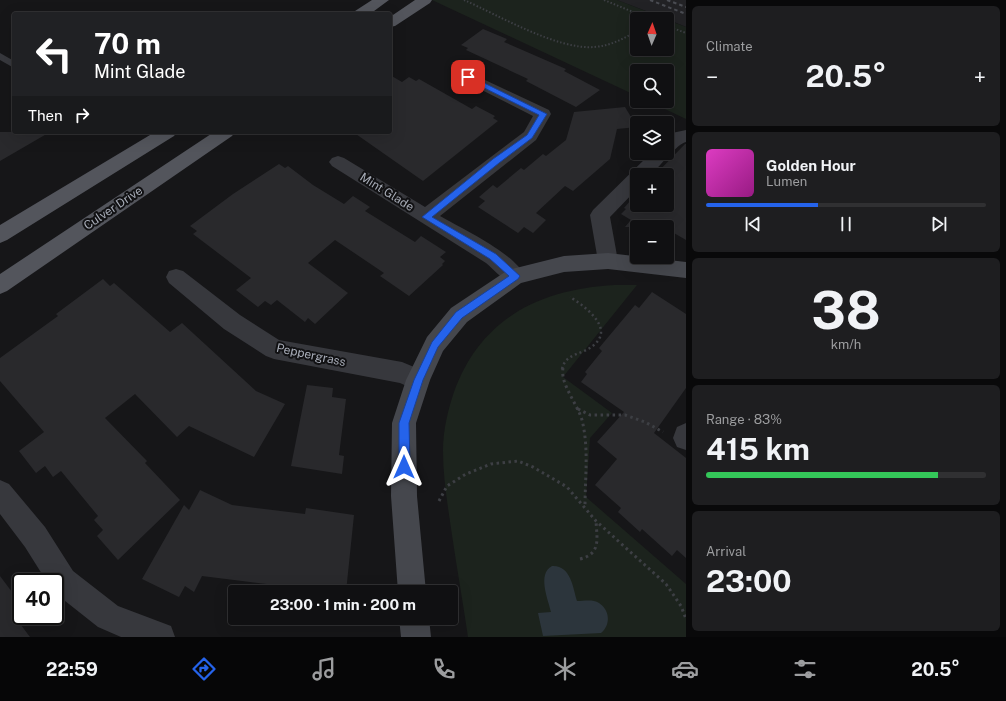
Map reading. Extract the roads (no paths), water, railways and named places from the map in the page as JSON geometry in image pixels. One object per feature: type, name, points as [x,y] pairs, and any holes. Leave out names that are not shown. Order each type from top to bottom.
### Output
[{"type":"main road","points":[[363,12],[382,0]]},
{"type":"main road","points":[[392,22],[425,0]]},
{"type":"main road","points":[[0,235],[165,134]]},
{"type":"main road","name":"Culver Drive","points":[[0,285],[223,134]]},
{"type":"street","points":[[426,217],[530,136],[543,114],[468,77]]},
{"type":"street","points":[[674,141],[678,137],[686,136]]},
{"type":"street","points":[[647,168],[655,160]]},
{"type":"street","name":"Mint Glade","points":[[338,162],[493,257],[515,276]]},
{"type":"street","points":[[608,261],[600,215],[630,185]]},
{"type":"street","points":[[411,585],[404,496],[404,423],[418,380],[435,344],[459,315],[515,276],[564,264],[608,261],[686,270]]},
{"type":"street","name":"Peppergrass","points":[[176,277],[232,322],[274,348],[402,373],[418,380]]},
{"type":"street","points":[[0,493],[34,537],[63,581],[108,617],[160,637]]},
{"type":"street","points":[[415,625],[416,637]]},
{"type":"lane","points":[[0,56],[12,64]]},
{"type":"railway","points":[[650,0],[686,14]]},
{"type":"railway","points":[[667,0],[686,7]]}]
